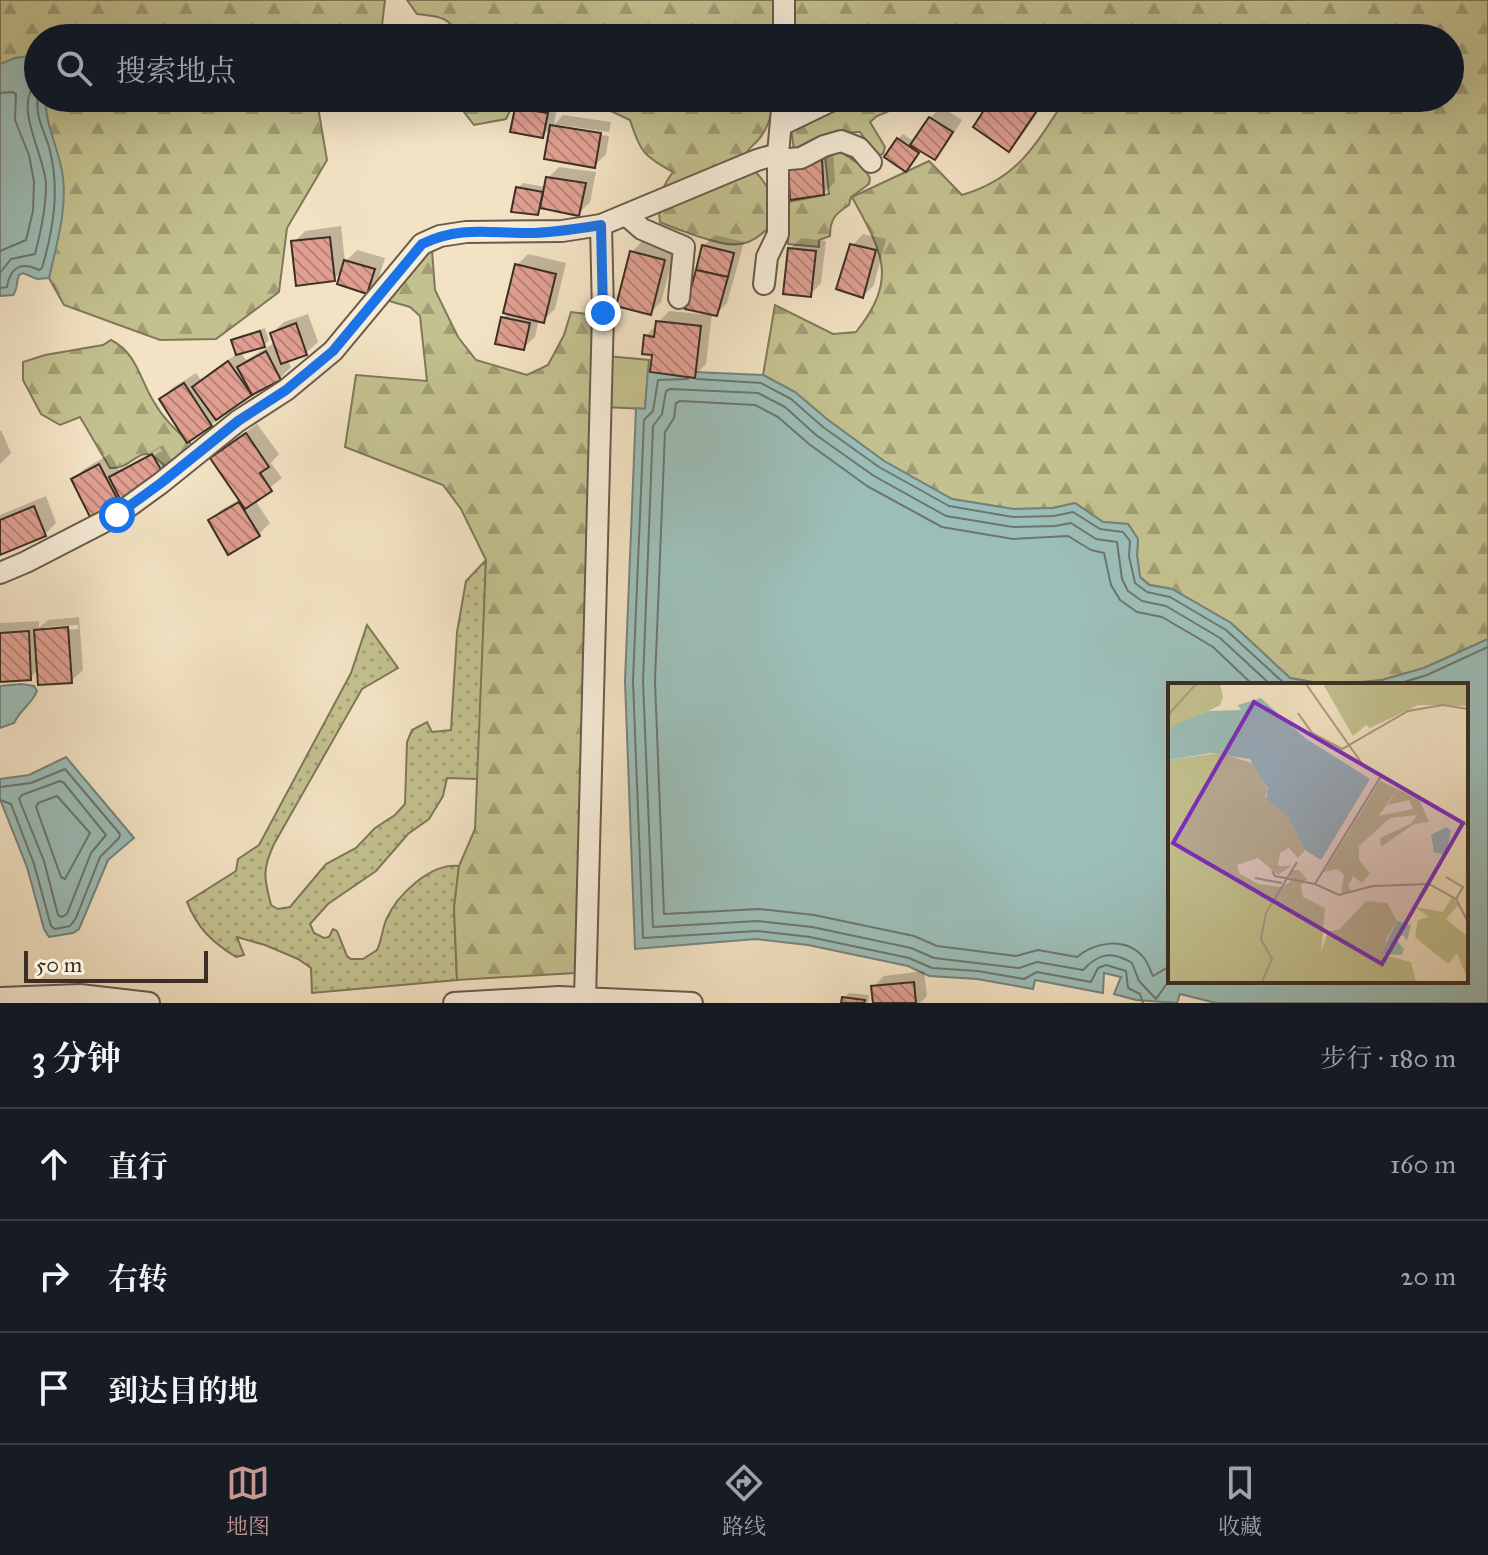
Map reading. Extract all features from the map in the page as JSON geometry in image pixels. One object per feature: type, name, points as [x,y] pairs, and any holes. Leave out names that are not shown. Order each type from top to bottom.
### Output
[{"type":"street","points":[[784,0],[784,24]]},
{"type":"street","points":[[764,284],[767,257],[778,234],[778,157],[782,112]]},
{"type":"street","points":[[781,125],[808,112]]},
{"type":"street","points":[[0,573],[117,515],[238,421],[286,390],[333,351],[422,244],[440,236],[466,232],[549,232],[601,225],[722,172],[778,157],[801,158],[841,141],[859,148],[871,162]]},
{"type":"street","points":[[626,215],[642,229],[684,247],[679,298]]},
{"type":"street","points":[[585,999],[603,313],[601,225]]},
{"type":"street","points":[[602,251],[607,241],[621,231],[642,229]]},
{"type":"street","points":[[0,998],[80,995],[149,1003]]},
{"type":"street","points":[[454,1003],[559,997],[692,1003]]},
{"type":"green space","points":[[0,0],[385,0],[382,24],[24,24],[24,58],[0,64]]},
{"type":"green space","points":[[407,0],[1488,0],[1488,639],[1424,668],[1382,680],[1318,683],[1290,678],[1231,623],[1172,589],[1150,585],[1140,577],[1138,539],[1128,524],[1103,522],[1075,503],[1053,508],[1013,509],[952,499],[884,461],[795,392],[763,375],[775,305],[833,334],[856,332],[878,296],[882,280],[878,250],[852,197],[929,161],[962,195],[982,188],[1024,158],[1057,112],[1464,112],[1464,24],[451,24],[437,17],[417,14]]},
{"type":"green space","points":[[319,112],[327,160],[287,228],[279,292],[216,339],[160,340],[64,305],[49,278],[62,215],[45,113]]},
{"type":"green space","points":[[464,112],[510,112],[506,119],[474,125]]},
{"type":"green space","points":[[613,112],[771,112],[765,131],[742,160],[761,178],[770,193],[777,219],[758,237],[740,244],[721,243],[660,222],[661,196],[673,172],[644,152],[630,120]]},
{"type":"green space","points":[[827,112],[887,112],[870,122],[885,147],[883,154],[877,156],[860,132],[851,132],[825,139],[795,157],[791,129]]},
{"type":"green space","points":[[837,149],[863,167],[870,178],[869,184],[851,197],[849,205],[834,218],[830,236],[819,240],[819,247],[788,244],[788,202],[829,194],[825,156]]},
{"type":"green space","points":[[432,250],[435,290],[458,337],[476,360],[527,375],[548,365],[564,335],[571,312],[595,315],[575,973],[457,980],[454,908],[459,866],[475,829],[486,560],[461,509],[443,485],[345,447],[356,375],[427,381],[420,316],[410,307],[382,299],[419,255]]},
{"type":"green space","points":[[111,340],[127,352],[162,414],[193,446],[167,469],[158,459],[144,454],[119,467],[110,468],[80,417],[60,425],[41,414],[23,380],[23,362],[103,345]]},
{"type":"green space","points":[[607,356],[649,360],[645,409],[604,407]]},
{"type":"green space","points":[[486,560],[478,779],[447,778],[443,796],[429,819],[408,834],[376,871],[328,904],[310,924],[314,933],[324,938],[329,937],[333,929],[337,931],[347,956],[363,959],[377,950],[386,920],[406,891],[426,875],[448,866],[459,866],[454,908],[457,980],[312,993],[311,968],[298,959],[237,937],[244,955],[236,957],[207,934],[187,902],[236,871],[238,859],[259,845],[351,673],[367,625],[398,668],[362,689],[274,844],[265,874],[271,905],[278,909],[290,907],[326,864],[356,848],[405,804],[407,742],[412,730],[427,722],[432,732],[451,730],[457,632],[466,581]]},
{"type":"water","points":[[24,57],[24,112],[46,112],[64,190],[58,241],[49,278],[37,279],[23,273],[19,275],[13,295],[0,296],[0,64]]},
{"type":"water","points":[[648,370],[763,375],[795,392],[884,461],[952,499],[1013,509],[1053,508],[1075,503],[1103,522],[1128,524],[1138,539],[1140,577],[1149,585],[1172,589],[1231,623],[1290,678],[1318,683],[1168,683],[1168,983],[1468,983],[1468,683],[1359,683],[1424,668],[1488,639],[1488,1003],[1216,1003],[1180,994],[1177,1003],[1136,1000],[1114,994],[1121,977],[1104,973],[1103,993],[1035,980],[1033,989],[977,979],[929,976],[908,966],[808,945],[756,939],[635,949],[625,681],[636,408],[645,409]]},
{"type":"water","points":[[0,686],[34,686],[37,691],[14,723],[0,728]]},
{"type":"water","points":[[66,757],[134,838],[108,860],[79,929],[49,937],[27,867],[0,799],[0,779],[29,775]]},
{"type":"building","points":[[514,112],[548,113],[543,138],[510,132]]},
{"type":"building","points":[[983,112],[1036,112],[1009,152],[973,127]]},
{"type":"building","points":[[929,117],[953,132],[935,160],[910,145]]},
{"type":"building","points":[[550,125],[601,133],[595,168],[544,159]]},
{"type":"building","points":[[897,138],[919,153],[906,172],[884,157]]},
{"type":"building","points":[[822,159],[824,195],[790,200],[788,164]]},
{"type":"building","points":[[546,177],[586,183],[579,216],[540,208]]},
{"type":"building","points":[[516,187],[543,192],[538,215],[511,212]]},
{"type":"building","points":[[330,237],[335,281],[296,286],[291,241]]},
{"type":"building","points":[[850,244],[876,250],[863,298],[836,289]]},
{"type":"building","points":[[702,245],[734,253],[728,277],[696,270]]},
{"type":"building","points":[[788,248],[816,251],[811,297],[783,294]]},
{"type":"building","points":[[630,251],[665,260],[651,315],[616,306]]},
{"type":"building","points":[[344,260],[375,269],[367,294],[337,284]]},
{"type":"building","points":[[515,264],[556,274],[544,323],[503,313]]},
{"type":"building","points":[[696,270],[728,277],[717,316],[685,309]]},
{"type":"building","points":[[501,317],[530,323],[524,350],[495,344]]},
{"type":"building","points":[[656,321],[701,326],[695,378],[650,372],[652,355],[642,354],[644,335],[654,337]]},
{"type":"building","points":[[296,323],[307,355],[281,364],[270,333]]},
{"type":"building","points":[[260,331],[265,347],[236,355],[231,340]]},
{"type":"building","points":[[266,351],[281,380],[252,395],[237,367]]},
{"type":"building","points":[[228,361],[252,395],[216,420],[192,387]]},
{"type":"building","points":[[184,383],[212,426],[187,443],[159,399]]},
{"type":"building","points":[[246,433],[269,467],[260,473],[272,491],[245,509],[210,458]]},
{"type":"building","points":[[152,454],[164,475],[120,499],[109,477]]},
{"type":"building","points":[[99,464],[119,502],[90,517],[71,479]]},
{"type":"building","points":[[239,502],[260,536],[228,555],[208,520]]},
{"type":"building","points":[[34,506],[46,536],[0,555],[0,520]]},
{"type":"building","points":[[68,627],[72,683],[38,685],[34,630]]},
{"type":"building","points":[[29,631],[31,680],[0,682],[0,633]]},
{"type":"building","points":[[914,982],[916,1003],[873,1003],[871,986]]},
{"type":"building","points":[[842,997],[865,1000],[864,1003],[841,1003]]},
{"type":"route","points":[[117,515],[238,421],[286,390],[333,351],[422,244],[440,236],[491,230],[524,233],[562,231],[601,225],[603,313]]}]
